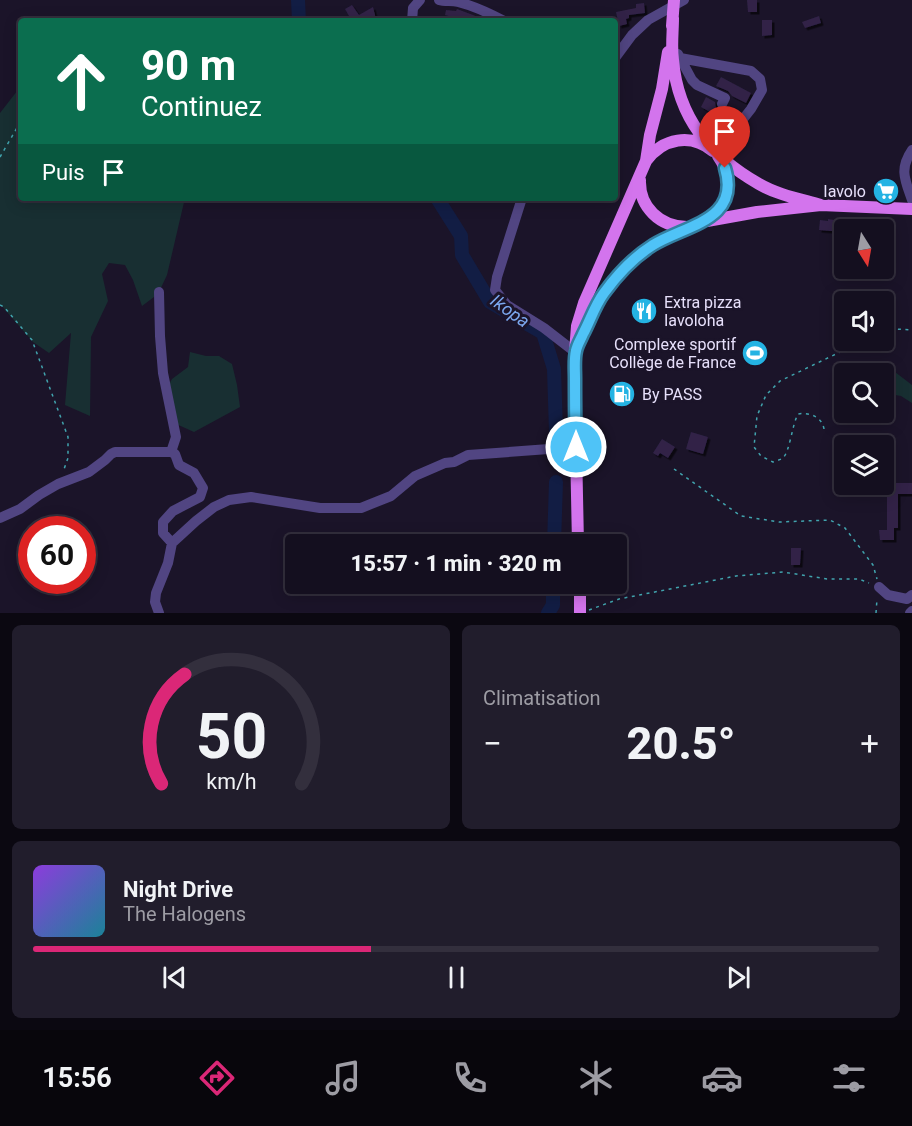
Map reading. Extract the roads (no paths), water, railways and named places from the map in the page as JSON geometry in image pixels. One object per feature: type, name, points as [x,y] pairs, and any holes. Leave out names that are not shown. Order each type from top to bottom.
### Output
[{"type":"main road","points":[[676,6],[673,60],[683,105],[691,122],[722,161],[727,174],[724,201],[705,221]]},
{"type":"main road","points":[[676,6],[662,89],[640,178],[643,200],[656,217],[669,224],[691,226]]},
{"type":"main road","points":[[578,534],[575,352],[577,326],[584,303],[650,155],[661,146],[674,140],[702,143],[760,185],[821,205]]},
{"type":"main road","points":[[575,352],[603,294],[620,273],[653,245],[691,226],[705,221],[776,209],[821,205],[912,209]]},
{"type":"main road","points":[[580,594],[580,613]]},
{"type":"street","points":[[412,18],[413,8],[420,0]]},
{"type":"street","points":[[439,0],[455,1],[478,8],[498,18]]},
{"type":"street","points":[[618,54],[632,34],[648,20],[676,6]]},
{"type":"street","points":[[673,47],[692,80],[725,98],[720,110],[715,152],[722,151],[725,142],[751,109],[762,90],[760,79],[752,70],[680,58]]},
{"type":"street","points":[[910,159],[904,177],[912,201]]},
{"type":"street","points":[[521,201],[495,290],[507,305],[544,328],[575,352]]},
{"type":"street","points":[[159,292],[163,373],[176,437],[171,452]]},
{"type":"street","points":[[159,613],[155,602],[156,593],[168,563],[172,543],[214,507],[230,500],[251,497],[320,508],[361,508],[391,496],[415,476],[468,456],[576,447]]},
{"type":"street","points":[[0,518],[20,509],[58,484],[89,472],[115,452],[171,452],[175,454],[179,465],[194,473],[202,488],[200,496],[173,510],[163,522],[163,533],[172,543]]},
{"type":"street","points":[[879,587],[888,595],[907,599],[912,596]]},
{"type":"waterway","name":"Ikopa","points":[[298,0],[299,18]]},
{"type":"waterway","name":"Ikopa","points":[[439,201],[461,236],[462,255],[490,302],[543,333],[554,369],[556,432]]},
{"type":"waterway","name":"Ikopa","points":[[554,534],[556,482]]},
{"type":"waterway","name":"Ikopa","points":[[548,613],[553,605],[553,594]]},
{"type":"place","name":"Iavolo","points":[[886,191]]},
{"type":"place","name":"Extra pizza Iavoloha","points":[[644,311]]},
{"type":"place","name":"Complexe sportif Collège de France","points":[[755,353]]},
{"type":"place","name":"By PASS","points":[[622,394]]}]
